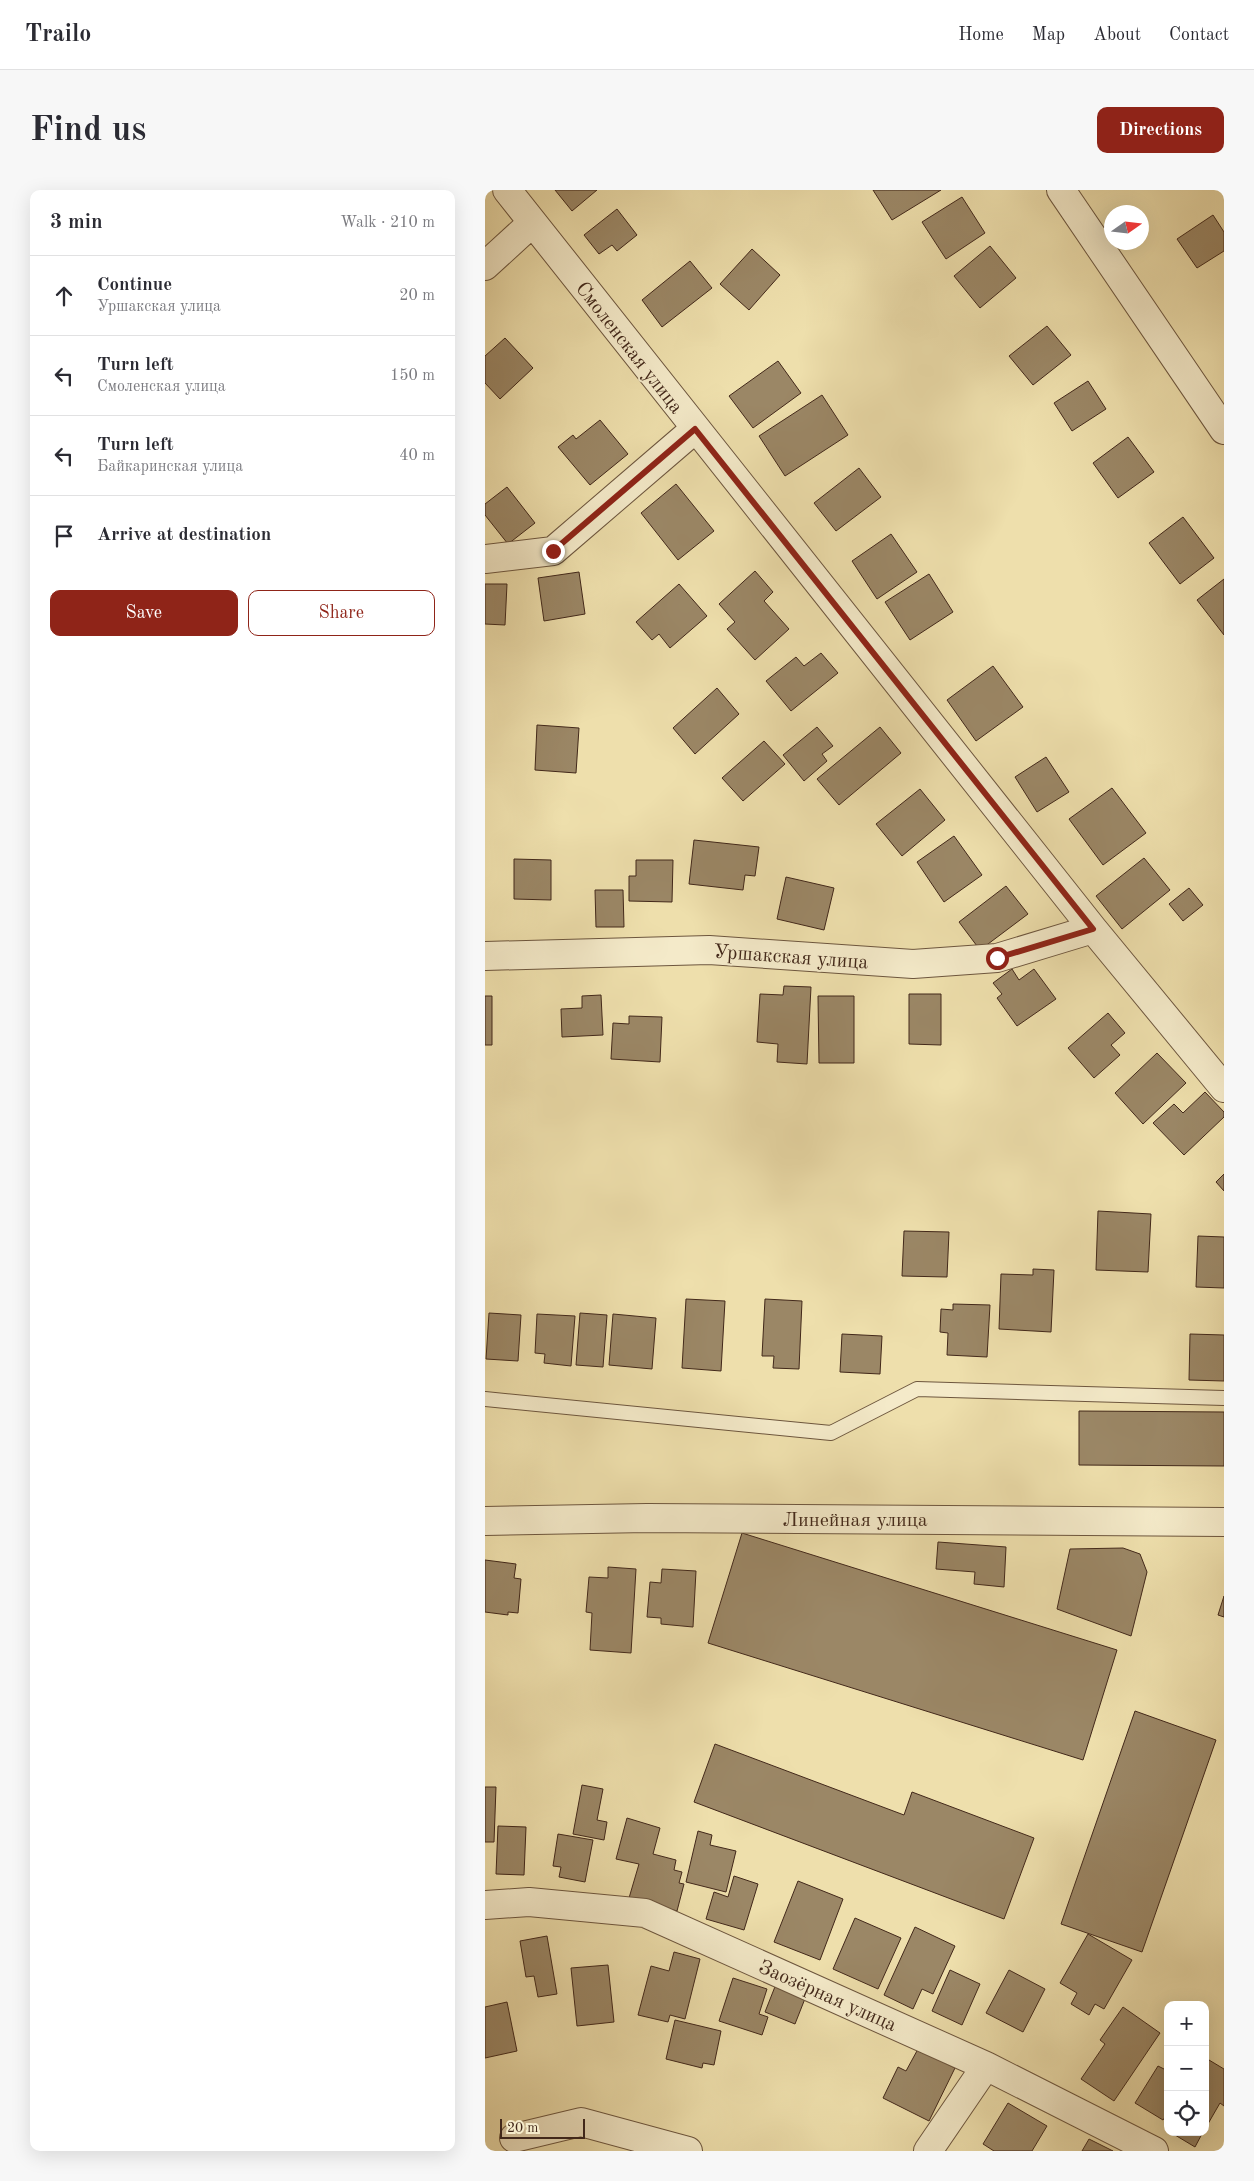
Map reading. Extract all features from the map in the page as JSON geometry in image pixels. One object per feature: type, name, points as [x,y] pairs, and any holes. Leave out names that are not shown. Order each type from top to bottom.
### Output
[{"type":"street","name":"Смоленская улица","points":[[507,190],[532,224],[1093,929],[1224,1088]]},
{"type":"street","points":[[1061,190],[1224,430]]},
{"type":"street","points":[[485,266],[532,224]]},
{"type":"street","points":[[485,559],[553,551],[695,429]]},
{"type":"street","name":"Уршакская улица","points":[[485,956],[709,950],[913,964],[997,958],[1093,929]]},
{"type":"street","name":"Линейная улица","points":[[485,1521],[647,1518],[1224,1522]]},
{"type":"street","name":"Заозёрная улица","points":[[485,1905],[529,1902],[645,1913],[986,2066],[1154,2151]]},
{"type":"street","points":[[928,2151],[986,2066]]},
{"type":"street","points":[[514,2138],[581,2122],[688,2151]]},
{"type":"lane","points":[[485,1399],[831,1433],[917,1389],[1224,1398]]},
{"type":"building","points":[[555,190],[597,190],[572,211]]},
{"type":"building","points":[[873,190],[941,190],[892,220]]},
{"type":"building","points":[[962,197],[985,233],[946,259],[922,222]]},
{"type":"building","points":[[617,209],[637,235],[617,251],[612,245],[599,254],[584,235]]},
{"type":"building","points":[[1213,215],[1224,232],[1224,251],[1197,268],[1177,239]]},
{"type":"building","points":[[990,246],[1016,278],[980,308],[954,276]]},
{"type":"building","points":[[752,249],[780,275],[749,310],[720,284]]},
{"type":"building","points":[[690,261],[712,288],[662,327],[642,300]]},
{"type":"building","points":[[1047,326],[1071,355],[1033,385],[1009,356]]},
{"type":"building","points":[[505,338],[533,368],[500,399],[485,383],[485,356]]},
{"type":"building","points":[[778,361],[801,393],[753,428],[729,396]]},
{"type":"building","points":[[1088,381],[1106,409],[1072,431],[1054,403]]},
{"type":"building","points":[[822,395],[848,435],[785,476],[759,436]]},
{"type":"building","points":[[600,420],[628,454],[590,485],[558,447],[573,435],[576,439]]},
{"type":"building","points":[[1128,437],[1154,472],[1118,498],[1093,463]]},
{"type":"building","points":[[859,468],[881,497],[836,531],[814,503]]},
{"type":"building","points":[[676,484],[714,531],[678,560],[641,513]]},
{"type":"building","points":[[507,487],[535,523],[508,544],[485,515],[485,504]]},
{"type":"building","points":[[1183,517],[1214,558],[1180,584],[1149,543]]},
{"type":"building","points":[[891,534],[917,572],[877,599],[852,561]]},
{"type":"building","points":[[755,571],[773,592],[764,601],[789,629],[755,660],[727,629],[735,622],[719,604]]},
{"type":"building","points":[[579,572],[585,614],[544,621],[538,578]]},
{"type":"building","points":[[929,574],[953,612],[910,640],[885,602]]},
{"type":"building","points":[[1224,579],[1224,635],[1197,600]]},
{"type":"building","points":[[485,584],[507,584],[505,625],[485,624]]},
{"type":"building","points":[[679,584],[707,616],[670,648],[659,634],[652,640],[636,622]]},
{"type":"building","points":[[821,653],[838,673],[791,711],[766,681],[796,657],[804,666]]},
{"type":"building","points":[[993,666],[1023,707],[976,741],[947,700]]},
{"type":"building","points":[[717,688],[739,714],[695,754],[673,728]]},
{"type":"building","points":[[537,725],[579,728],[576,773],[535,770]]},
{"type":"building","points":[[817,727],[833,746],[822,754],[827,761],[804,781],[783,755]]},
{"type":"building","points":[[880,727],[901,753],[839,805],[817,779]]},
{"type":"building","points":[[764,741],[785,764],[743,801],[722,778]]},
{"type":"building","points":[[1046,757],[1069,792],[1037,812],[1015,777]]},
{"type":"building","points":[[1112,788],[1146,833],[1103,865],[1069,819]]},
{"type":"building","points":[[920,789],[945,820],[902,856],[876,824]]},
{"type":"building","points":[[954,836],[982,875],[944,902],[917,862]]},
{"type":"building","points":[[694,840],[759,847],[755,876],[745,875],[743,890],[689,884]]},
{"type":"building","points":[[1144,858],[1170,890],[1122,929],[1096,896]]},
{"type":"building","points":[[514,859],[551,860],[551,900],[514,899]]},
{"type":"building","points":[[636,860],[673,860],[672,902],[629,901],[629,876],[636,876]]},
{"type":"building","points":[[786,877],[834,888],[824,930],[777,919]]},
{"type":"building","points":[[1006,886],[1028,914],[980,950],[959,922]]},
{"type":"building","points":[[1189,888],[1203,905],[1183,921],[1169,904]]},
{"type":"building","points":[[595,890],[623,890],[624,927],[596,927]]},
{"type":"building","points":[[1012,969],[1019,980],[1034,969],[1056,999],[1017,1026],[997,998],[1002,994],[993,983]]},
{"type":"building","points":[[784,986],[811,987],[807,1064],[777,1062],[778,1044],[757,1042],[760,994],[783,995]]},
{"type":"building","points":[[909,994],[941,994],[941,1045],[909,1044]]},
{"type":"building","points":[[601,995],[603,1035],[562,1037],[561,1009],[582,1008],[582,996]]},
{"type":"building","points":[[485,996],[492,996],[492,1045],[485,1045]]},
{"type":"building","points":[[818,996],[854,996],[854,1063],[819,1063]]},
{"type":"building","points":[[1108,1013],[1125,1033],[1111,1045],[1120,1055],[1094,1078],[1068,1048]]},
{"type":"building","points":[[629,1016],[662,1017],[660,1062],[611,1059],[613,1023],[629,1024]]},
{"type":"building","points":[[1157,1053],[1186,1083],[1143,1124],[1115,1093]]},
{"type":"building","points":[[1205,1092],[1224,1112],[1224,1117],[1184,1155],[1153,1123],[1174,1104],[1183,1113]]},
{"type":"building","points":[[1224,1174],[1224,1191],[1216,1182]]},
{"type":"building","points":[[1098,1211],[1151,1214],[1148,1272],[1096,1270]]},
{"type":"building","points":[[904,1231],[949,1232],[947,1277],[902,1276]]},
{"type":"building","points":[[1198,1236],[1224,1237],[1224,1288],[1196,1287]]},
{"type":"building","points":[[1033,1269],[1054,1270],[1051,1332],[999,1329],[1001,1274],[1033,1275]]},
{"type":"building","points":[[686,1299],[725,1301],[721,1371],[682,1368]]},
{"type":"building","points":[[765,1299],[802,1301],[799,1369],[773,1368],[774,1356],[762,1356]]},
{"type":"building","points":[[953,1304],[990,1305],[987,1357],[947,1355],[948,1333],[940,1332],[941,1309],[953,1310]]},
{"type":"building","points":[[489,1313],[521,1315],[518,1361],[486,1359]]},
{"type":"building","points":[[580,1313],[607,1315],[603,1367],[576,1365]]},
{"type":"building","points":[[537,1314],[575,1316],[571,1366],[544,1363],[545,1354],[535,1353]]},
{"type":"building","points":[[613,1314],[656,1318],[652,1369],[609,1365]]},
{"type":"building","points":[[842,1334],[882,1336],[880,1374],[840,1372]]},
{"type":"building","points":[[1190,1334],[1224,1335],[1224,1381],[1189,1380]]},
{"type":"building","points":[[1079,1411],[1224,1412],[1224,1466],[1079,1465]]},
{"type":"building","points":[[742,1533],[1117,1650],[1083,1760],[708,1643]]},
{"type":"building","points":[[938,1542],[1006,1547],[1004,1587],[974,1584],[975,1572],[936,1569]]},
{"type":"building","points":[[1123,1548],[1140,1554],[1147,1572],[1131,1636],[1057,1609],[1070,1549]]},
{"type":"building","points":[[485,1560],[516,1564],[514,1578],[521,1579],[518,1613],[508,1612],[508,1615],[485,1612]]},
{"type":"building","points":[[608,1567],[636,1569],[631,1653],[590,1650],[592,1613],[586,1612],[589,1577],[608,1578]]},
{"type":"building","points":[[662,1569],[696,1571],[693,1627],[661,1624],[661,1618],[647,1617],[650,1582],[661,1583]]},
{"type":"building","points":[[1224,1596],[1224,1617],[1218,1615]]},
{"type":"building","points":[[1135,1711],[1216,1740],[1142,1952],[1061,1924]]},
{"type":"building","points":[[715,1744],[904,1815],[912,1792],[1034,1838],[1004,1919],[694,1802]]},
{"type":"building","points":[[582,1785],[603,1789],[597,1820],[607,1822],[604,1840],[573,1834]]},
{"type":"building","points":[[485,1787],[496,1787],[494,1842],[485,1842]]},
{"type":"building","points":[[627,1818],[660,1828],[653,1854],[676,1860],[674,1870],[682,1872],[679,1883],[684,1884],[677,1911],[629,1898],[639,1864],[616,1859]]},
{"type":"building","points":[[498,1826],[526,1827],[524,1875],[496,1874]]},
{"type":"building","points":[[698,1831],[712,1835],[710,1845],[736,1851],[726,1892],[686,1882]]},
{"type":"building","points":[[558,1834],[593,1840],[585,1882],[559,1877],[561,1867],[553,1866]]},
{"type":"building","points":[[734,1876],[758,1884],[744,1930],[706,1919],[714,1892],[728,1897]]},
{"type":"building","points":[[798,1881],[843,1899],[820,1960],[774,1942]]},
{"type":"building","points":[[855,1918],[901,1938],[878,1989],[833,1969]]},
{"type":"building","points":[[915,1927],[955,1946],[933,1994],[922,1989],[913,2009],[884,1995]]},
{"type":"building","points":[[1088,1934],[1132,1960],[1104,2009],[1095,2004],[1089,2015],[1071,2004],[1077,1993],[1060,1983]]},
{"type":"building","points":[[547,1936],[557,1994],[538,1997],[534,1976],[526,1977],[520,1941]]},
{"type":"building","points":[[674,1952],[700,1959],[685,2019],[670,2015],[668,2022],[638,2015],[651,1966],[669,1971]]},
{"type":"building","points":[[608,1965],[614,2022],[577,2026],[571,1968]]},
{"type":"building","points":[[950,1970],[980,1984],[962,2025],[932,2011]]},
{"type":"building","points":[[1009,1970],[1045,1989],[1023,2032],[986,2013]]},
{"type":"building","points":[[733,1978],[767,1989],[759,2014],[768,2017],[762,2035],[719,2021]]},
{"type":"building","points":[[778,1979],[808,1991],[795,2024],[765,2012]]},
{"type":"building","points":[[507,2002],[517,2051],[485,2058],[485,2007]]},
{"type":"building","points":[[1123,2007],[1160,2033],[1114,2101],[1081,2079],[1105,2044],[1100,2040]]},
{"type":"building","points":[[675,2020],[721,2031],[714,2065],[703,2063],[702,2068],[666,2059]]},
{"type":"building","points":[[918,2049],[955,2068],[929,2121],[883,2098],[898,2067],[906,2071]]},
{"type":"building","points":[[1209,2060],[1224,2069],[1224,2106],[1220,2103],[1209,2122]]},
{"type":"building","points":[[1158,2066],[1164,2069],[1163,2120],[1135,2103]]},
{"type":"building","points":[[1008,2103],[1047,2126],[1032,2151],[994,2151],[983,2144]]},
{"type":"building","points":[[1177,2136],[1201,2136],[1195,2147]]},
{"type":"building","points":[[1089,2139],[1113,2151],[1082,2151]]},
{"type":"route","points":[[553,551],[695,429],[1093,929],[997,958]]}]
